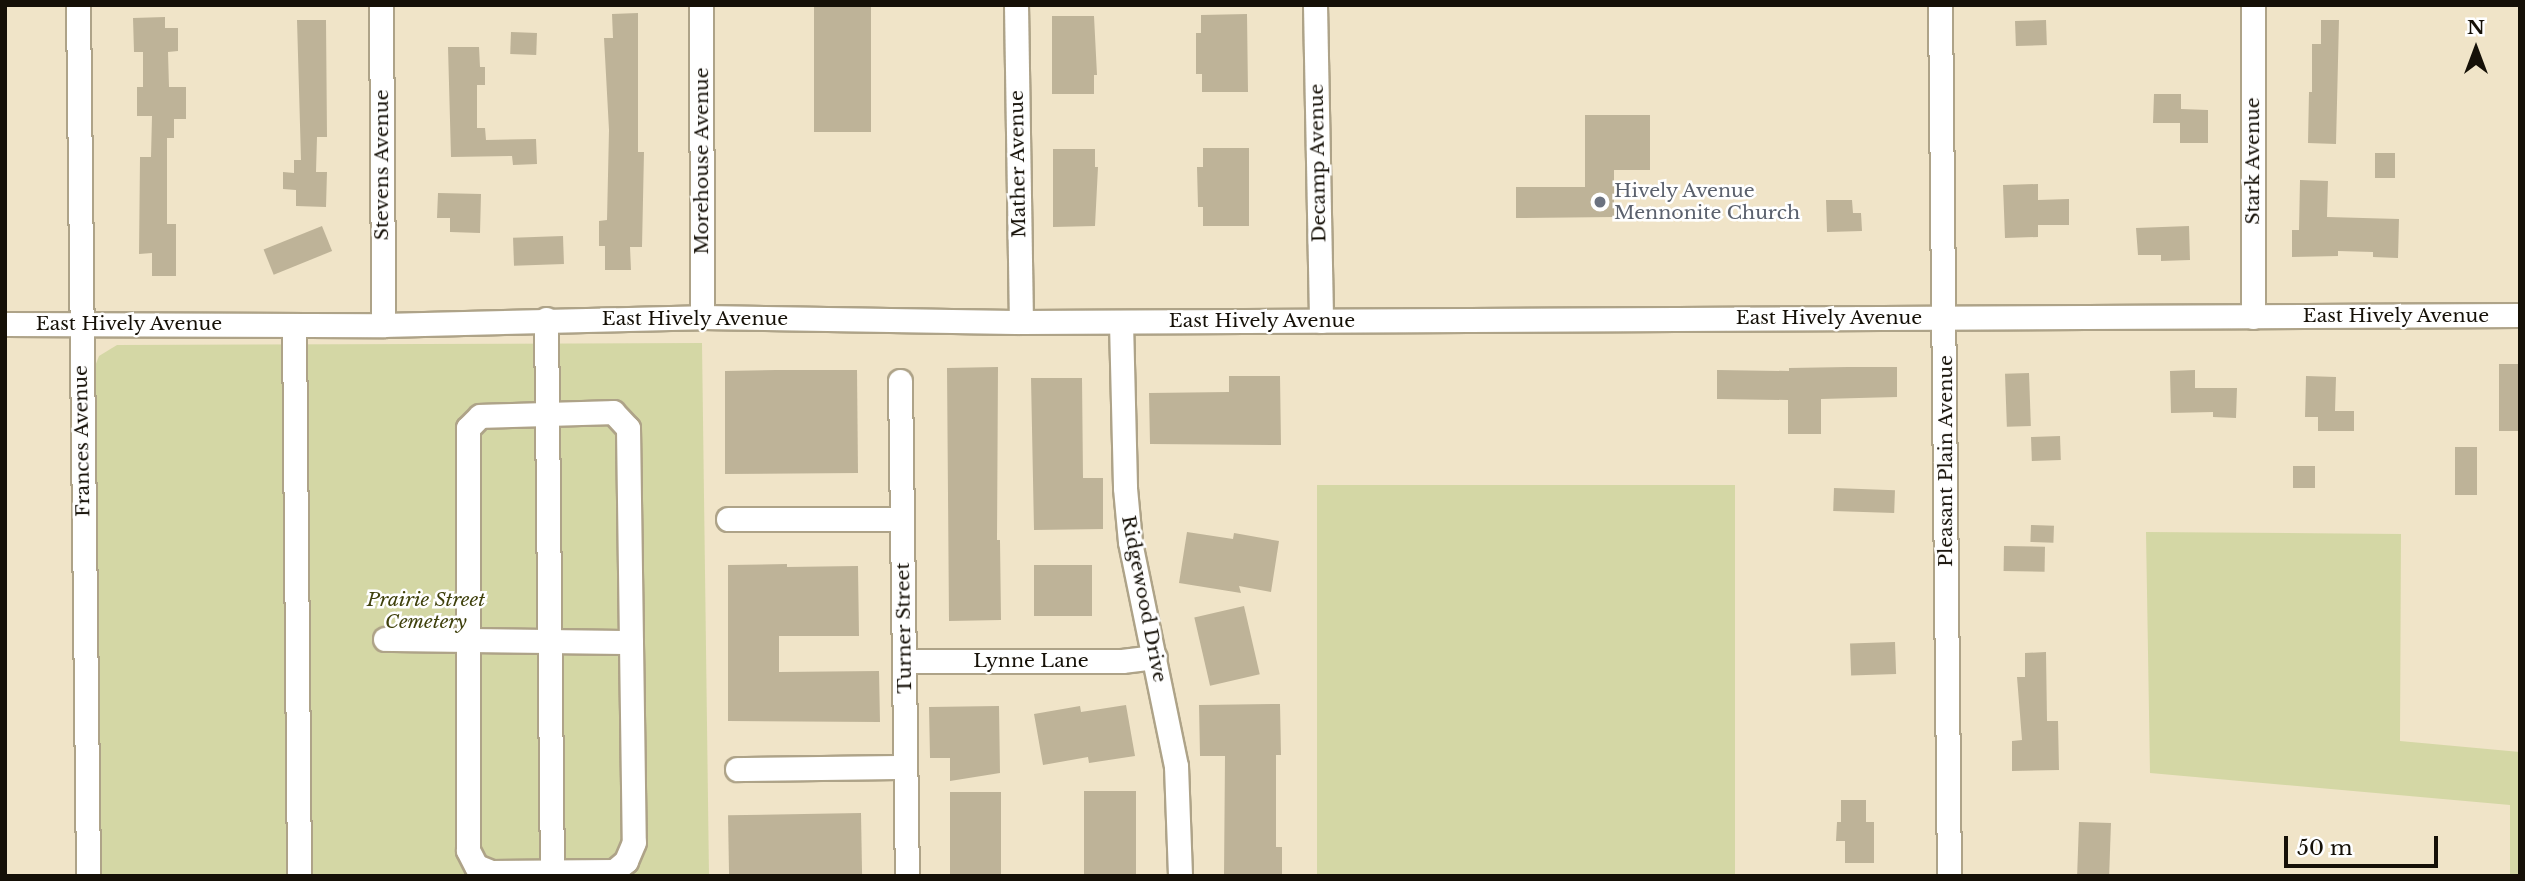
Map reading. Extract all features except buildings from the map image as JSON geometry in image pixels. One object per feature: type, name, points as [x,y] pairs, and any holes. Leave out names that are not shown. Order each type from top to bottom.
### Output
[{"type":"street","name":"Frances Avenue","points":[[78,5],[88,876]]},
{"type":"street","name":"Stevens Avenue","points":[[382,5],[383,325]]},
{"type":"street","name":"Morehouse Avenue","points":[[701,5],[702,317]]},
{"type":"street","name":"Mather Avenue","points":[[1016,5],[1021,322]]},
{"type":"street","name":"Decamp Avenue","points":[[1315,5],[1321,321]]},
{"type":"street","name":"Pleasant Plain Avenue","points":[[1940,5],[1949,876]]},
{"type":"street","name":"Stark Avenue","points":[[2253,5],[2253,317]]},
{"type":"street","name":"East Hively Avenue","points":[[5,324],[383,325],[702,317],[1121,322],[2520,315]]},
{"type":"street","points":[[546,319],[552,874]]},
{"type":"street","name":"Ridgewood Drive","points":[[1121,322],[1125,488],[1130,542],[1176,766],[1180,876]]},
{"type":"street","points":[[294,325],[299,876]]},
{"type":"street","name":"Turner Street","points":[[900,381],[907,876]]},
{"type":"street","points":[[613,412],[628,428],[634,842],[626,861],[614,871],[552,874],[491,872],[476,866],[468,850],[468,428],[480,416],[546,416],[613,412]]},
{"type":"street","points":[[728,519],[902,519]]},
{"type":"street","points":[[385,639],[631,642]]},
{"type":"street","name":"Lynne Lane","points":[[906,662],[1122,662],[1155,657]]},
{"type":"street","points":[[737,769],[905,766]]},
{"type":"green space","name":"Prairie Street Cemetery","points":[[702,343],[709,876],[97,876],[92,374],[99,356],[117,345]]},
{"type":"green space","points":[[1317,485],[1735,485],[1735,876],[1317,876]]},
{"type":"green space","points":[[2146,532],[2401,534],[2400,741],[2520,752],[2520,876],[2510,876],[2510,805],[2150,773]]},
{"type":"place","name":"Hively Avenue Mennonite Church","points":[[1600,202]]}]
